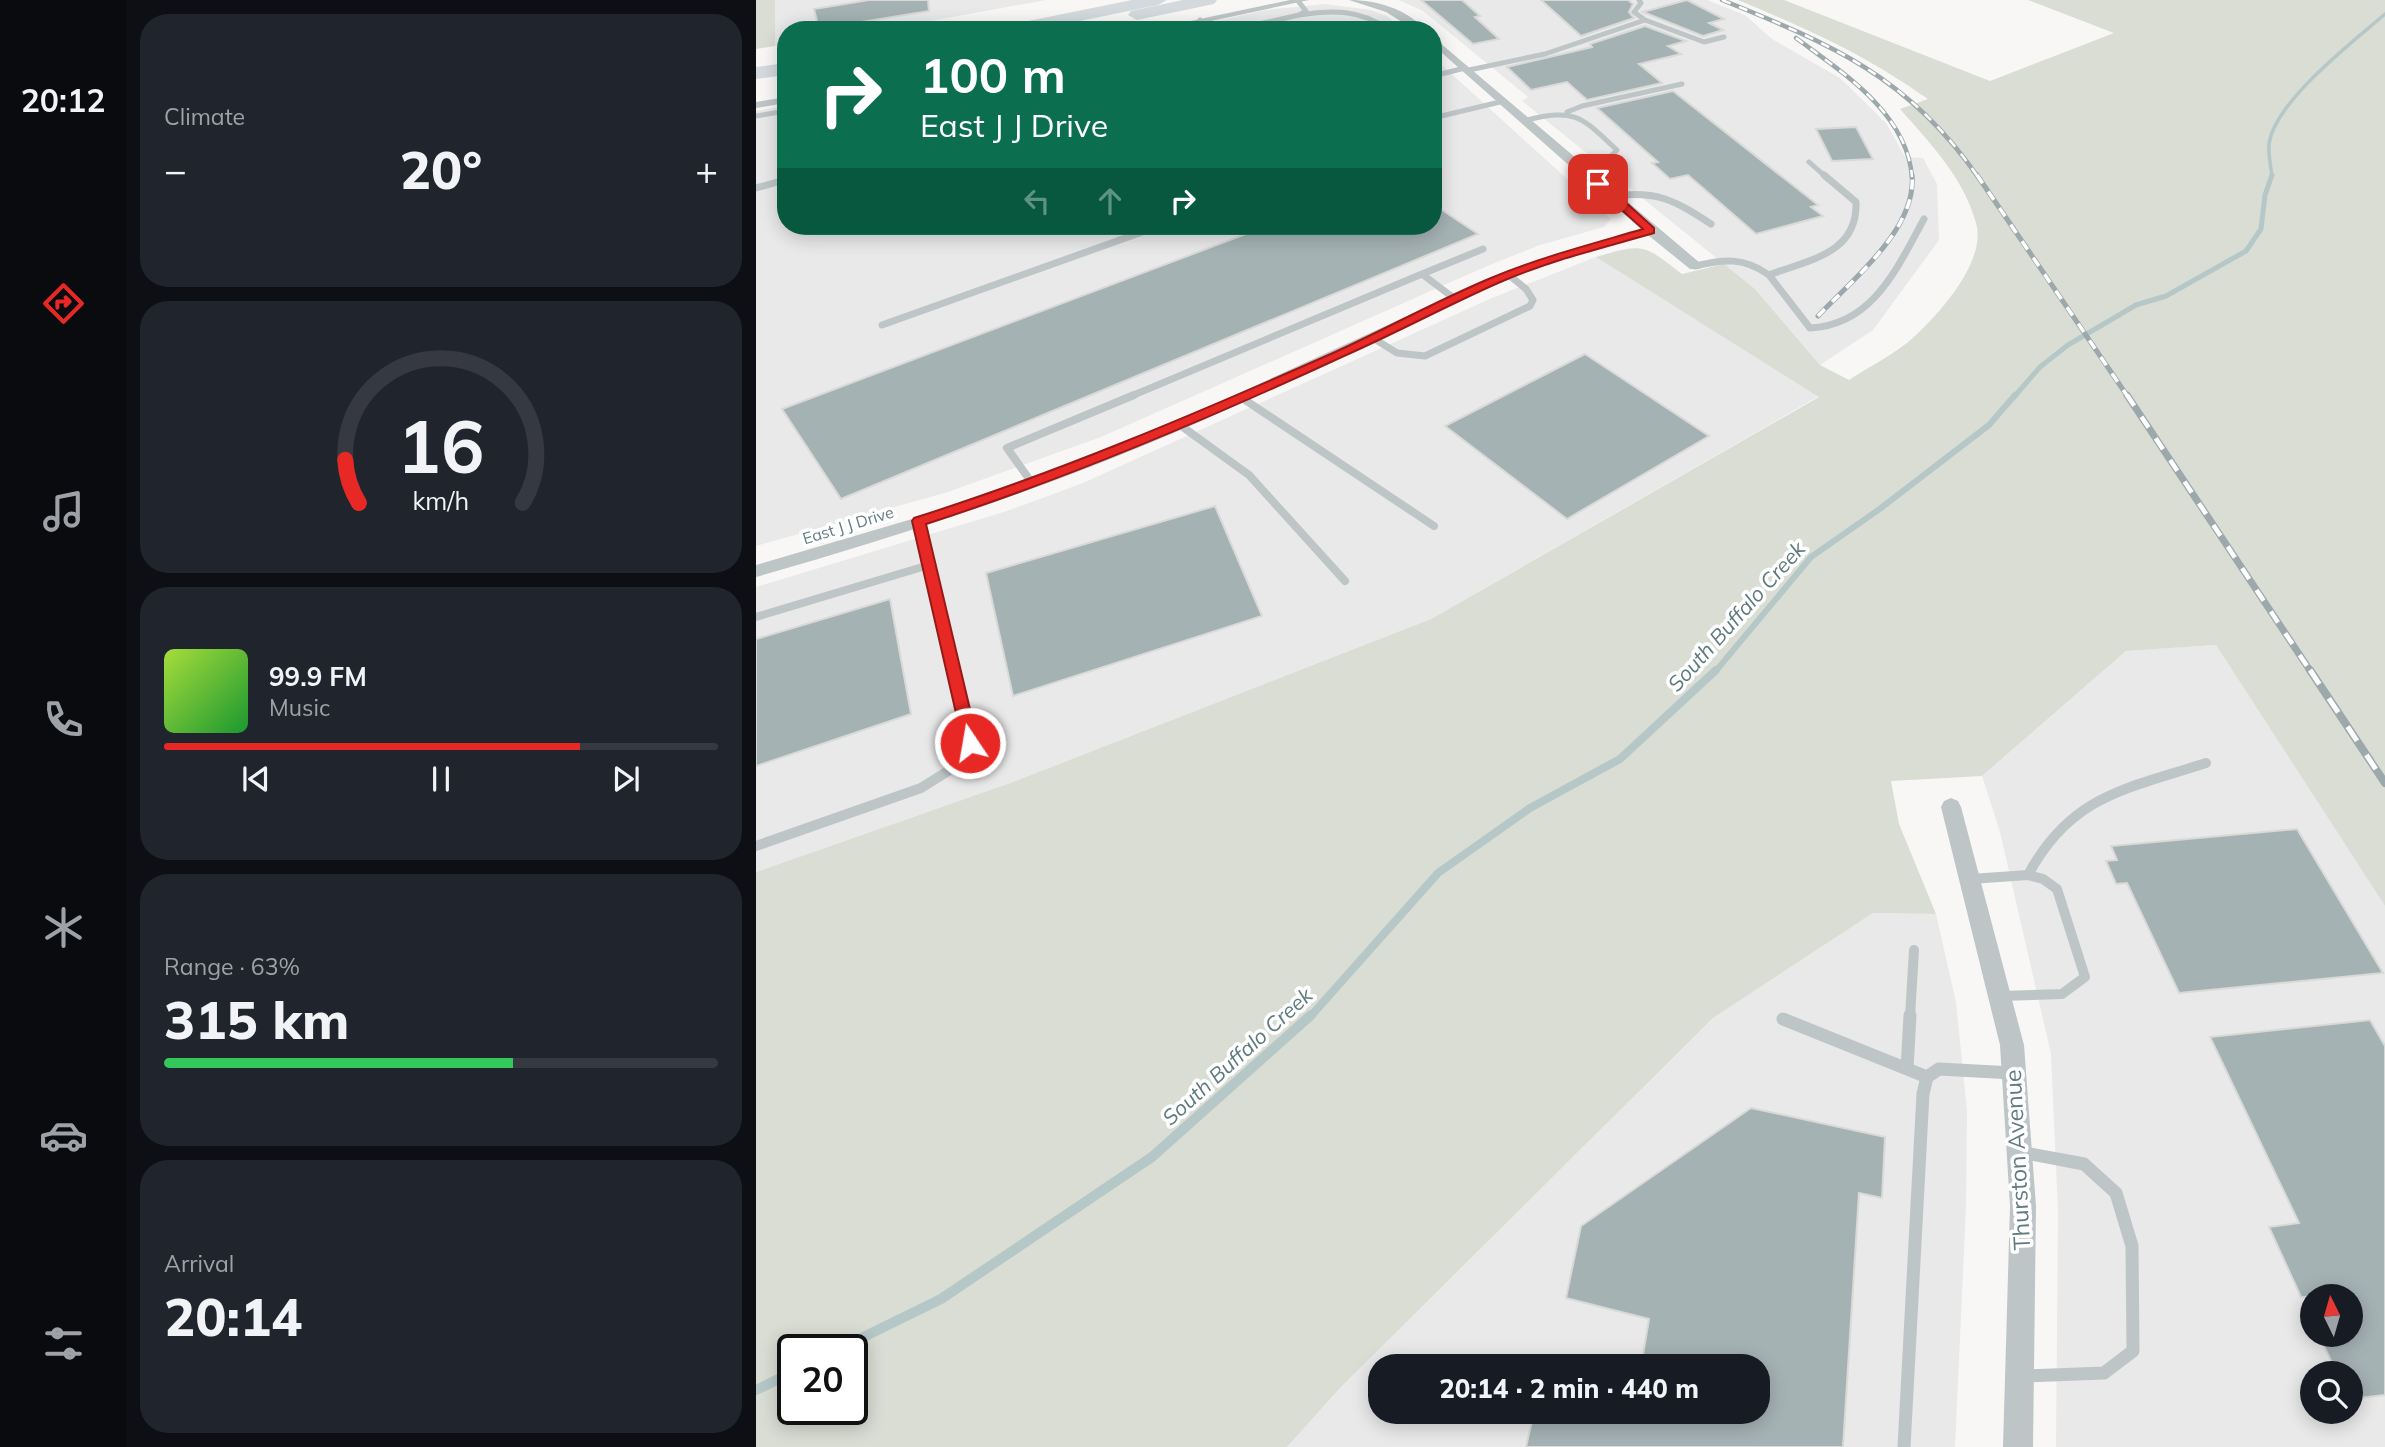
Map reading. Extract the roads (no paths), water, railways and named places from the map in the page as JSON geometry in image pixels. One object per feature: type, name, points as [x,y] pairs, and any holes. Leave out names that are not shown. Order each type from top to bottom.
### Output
[{"type":"highway","points":[[1053,21],[1158,0]]},
{"type":"highway","points":[[1108,21],[1208,0]]},
{"type":"highway","points":[[756,73],[777,70]]},
{"type":"highway","points":[[756,85],[777,82]]},
{"type":"street","points":[[1195,21],[1304,0]]},
{"type":"street","points":[[1354,0],[1380,6],[1404,15],[1411,21]]},
{"type":"street","points":[[1442,48],[1650,230],[1695,266]]},
{"type":"street","points":[[756,104],[777,101]]},
{"type":"street","name":"East J J Drive","points":[[756,571],[1032,484],[1180,425],[1509,275],[1559,256],[1650,230]]},
{"type":"street","name":"Thurston Avenue","points":[[1951,807],[2012,1045],[2023,1206],[2018,1447]]},
{"type":"lane","points":[[1639,0],[1641,4],[1634,12],[1645,20],[1704,42],[1724,37]]},
{"type":"lane","points":[[1298,1],[1306,11],[1300,15]]},
{"type":"lane","points":[[1273,21],[1324,10],[1359,13],[1380,21]]},
{"type":"lane","points":[[1442,73],[1545,54],[1645,20]]},
{"type":"lane","points":[[1527,120],[1682,84]]},
{"type":"lane","points":[[1442,116],[1504,101]]},
{"type":"lane","points":[[756,116],[777,112]]},
{"type":"lane","points":[[1566,113],[1578,115],[1617,150],[1600,168],[1584,171]]},
{"type":"lane","points":[[1769,275],[1806,262],[1847,239],[1857,218],[1856,202],[1809,162]]},
{"type":"lane","points":[[756,188],[777,181]]},
{"type":"lane","points":[[1612,196],[1636,192],[1667,195],[1711,224]]},
{"type":"lane","points":[[1695,266],[1731,257],[1754,263],[1769,275],[1810,328],[1820,329],[1850,321],[1864,312],[1924,219]]},
{"type":"lane","points":[[882,325],[1134,235]]},
{"type":"lane","points":[[1032,484],[1007,448],[1483,249]]},
{"type":"lane","points":[[1422,274],[1455,299]]},
{"type":"lane","points":[[1373,338],[1390,351],[1410,358],[1425,356],[1530,306],[1533,300],[1526,289],[1509,275]]},
{"type":"lane","points":[[1241,398],[1434,526]]},
{"type":"lane","points":[[1180,425],[1249,475],[1345,581]]},
{"type":"lane","points":[[756,846],[920,788],[953,768],[970,743],[918,521]]},
{"type":"lane","points":[[756,617],[929,565]]},
{"type":"lane","points":[[2028,875],[2042,850],[2066,822],[2095,802],[2206,763]]},
{"type":"lane","points":[[1971,878],[2028,875],[2057,889],[2085,977],[2062,994],[2000,996]]},
{"type":"lane","points":[[1907,1069],[1914,950]]},
{"type":"lane","points":[[1783,1019],[1927,1077]]},
{"type":"lane","points":[[1904,1447],[1923,1094],[1927,1077],[1939,1069],[2014,1073]]},
{"type":"lane","points":[[2019,1152],[2084,1164],[2116,1193],[2132,1246],[2133,1338],[2133,1351],[2104,1373],[2020,1376]]},
{"type":"waterway","name":"South Buffalo Creek","points":[[2272,176],[2269,144],[2274,127],[2285,109],[2317,73],[2385,14]]},
{"type":"waterway","name":"South Buffalo Creek","points":[[2014,397],[2040,367],[2068,345],[2136,305],[2166,296],[2246,251],[2261,229],[2265,195],[2272,176]]},
{"type":"waterway","name":"South Buffalo Creek","points":[[1715,672],[1811,557],[1881,508],[1989,425],[2015,395]]},
{"type":"waterway","name":"South Buffalo Creek","points":[[1310,1017],[1438,873],[1530,808],[1620,759],[1716,670]]},
{"type":"waterway","name":"South Buffalo Creek","points":[[868,1335],[941,1299],[1152,1157],[1311,1015]]},
{"type":"waterway","name":"South Buffalo Creek","points":[[756,1390],[777,1380]]},
{"type":"railway","points":[[1722,0],[1798,32],[1865,68],[1924,113],[1952,142],[1978,177]]},
{"type":"railway","points":[[1796,38],[1852,80],[1885,114],[1908,154],[1912,177]]},
{"type":"railway","points":[[1977,175],[2128,397]]},
{"type":"railway","points":[[1818,316],[1864,270],[1893,234],[1911,195],[1912,177]]},
{"type":"railway","points":[[2127,395],[2311,672]]},
{"type":"railway","points":[[2310,670],[2385,783]]}]
